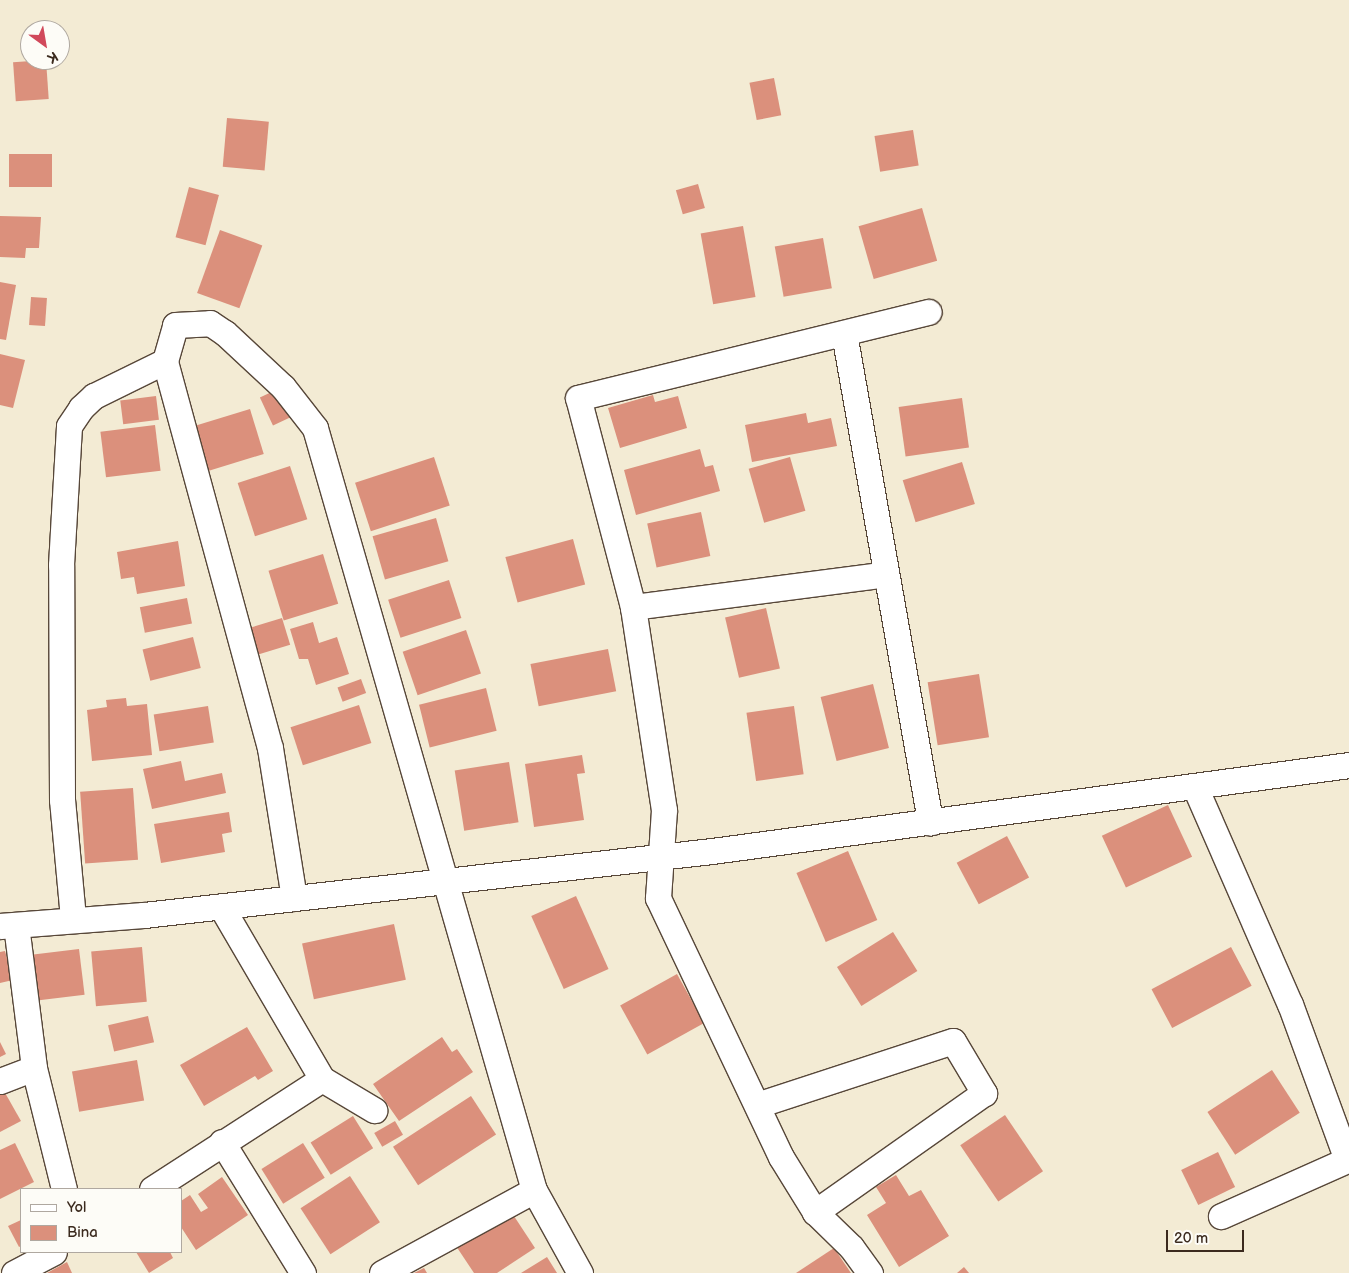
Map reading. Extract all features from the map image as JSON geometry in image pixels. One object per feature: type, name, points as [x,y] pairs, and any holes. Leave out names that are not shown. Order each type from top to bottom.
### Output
[{"type":"street","points":[[870,1273],[850,1247],[815,1212],[781,1157],[658,898],[664,810],[633,607],[578,398],[929,312]]},
{"type":"street","points":[[294,898],[270,748],[165,361],[175,326],[210,323],[225,333],[283,387],[315,428],[534,1190],[580,1273]]},
{"type":"street","points":[[844,333],[930,822]]},
{"type":"street","points":[[73,918],[62,790],[61,565],[69,426],[81,408],[94,396],[165,361]]},
{"type":"street","points":[[633,607],[886,574]]},
{"type":"street","points":[[64,1188],[34,1068],[8,926],[73,918],[221,906],[661,857],[1349,765]]},
{"type":"street","points":[[1195,787],[1290,1004],[1348,1160],[1221,1216]]},
{"type":"street","points":[[221,906],[322,1079],[374,1110]]},
{"type":"street","points":[[757,1105],[953,1040],[984,1093],[815,1212]]},
{"type":"street","points":[[0,1082],[34,1068]]},
{"type":"street","points":[[153,1188],[322,1079]]},
{"type":"street","points":[[222,1142],[303,1273]]},
{"type":"street","points":[[382,1273],[534,1190]]},
{"type":"street","points":[[14,1273],[52,1253]]},
{"type":"building","points":[[13,62],[20,62],[20,70],[47,70],[49,99],[16,101]]},
{"type":"building","points":[[774,78],[781,115],[757,120],[749,83]]},
{"type":"building","points":[[227,118],[269,122],[265,170],[223,167]]},
{"type":"building","points":[[913,130],[919,166],[880,172],[874,136]]},
{"type":"building","points":[[9,154],[52,154],[52,187],[9,187]]},
{"type":"building","points":[[698,184],[705,208],[683,214],[676,190]]},
{"type":"building","points":[[189,187],[219,195],[205,245],[176,237]]},
{"type":"building","points":[[922,208],[937,261],[874,279],[859,226]]},
{"type":"building","points":[[0,216],[41,217],[39,248],[26,248],[25,258],[0,257]]},
{"type":"building","points":[[743,226],[756,297],[713,304],[701,233]]},
{"type":"building","points":[[220,230],[262,245],[239,308],[197,293]]},
{"type":"building","points":[[823,238],[832,288],[784,297],[775,247]]},
{"type":"building","points":[[0,282],[16,285],[6,340],[0,339]]},
{"type":"building","points":[[31,297],[47,298],[45,326],[29,325]]},
{"type":"building","points":[[0,354],[25,360],[13,408],[0,405]]},
{"type":"building","points":[[278,389],[291,417],[273,426],[260,397]]},
{"type":"building","points":[[653,395],[655,402],[678,396],[687,428],[620,448],[608,408]]},
{"type":"building","points":[[156,396],[159,420],[123,424],[120,400]]},
{"type":"building","points":[[962,398],[969,448],[906,456],[899,407]]},
{"type":"building","points":[[250,409],[264,454],[207,471],[194,426]]},
{"type":"building","points":[[806,413],[808,423],[831,418],[837,446],[752,462],[745,425]]},
{"type":"building","points":[[155,425],[161,471],[106,477],[100,432]]},
{"type":"building","points":[[700,449],[705,467],[713,465],[720,491],[636,515],[624,470]]},
{"type":"building","points":[[434,457],[450,506],[371,531],[355,483]]},
{"type":"building","points":[[790,457],[805,511],[764,523],[749,469]]},
{"type":"building","points":[[962,462],[975,504],[916,522],[903,480]]},
{"type":"building","points":[[290,466],[307,519],[255,536],[238,483]]},
{"type":"building","points":[[701,512],[710,556],[657,567],[647,523]]},
{"type":"building","points":[[436,518],[448,561],[385,579],[373,536]]},
{"type":"building","points":[[573,539],[585,584],[518,603],[505,557]]},
{"type":"building","points":[[178,541],[185,586],[137,594],[134,577],[121,579],[117,552]]},
{"type":"building","points":[[323,554],[338,604],[284,620],[268,571]]},
{"type":"building","points":[[449,580],[461,618],[400,638],[388,600]]},
{"type":"building","points":[[187,598],[192,624],[145,633],[140,607]]},
{"type":"building","points":[[766,608],[780,668],[739,678],[725,617]]},
{"type":"building","points":[[282,618],[290,645],[256,655],[248,629]]},
{"type":"building","points":[[313,622],[319,643],[337,637],[349,674],[316,685],[308,659],[299,659],[290,629]]},
{"type":"building","points":[[466,630],[481,673],[418,695],[403,652]]},
{"type":"building","points":[[193,637],[201,668],[150,681],[143,650]]},
{"type":"building","points":[[608,649],[616,691],[539,706],[530,664]]},
{"type":"building","points":[[979,674],[989,737],[938,745],[928,682]]},
{"type":"building","points":[[361,679],[366,693],[343,702],[338,688]]},
{"type":"building","points":[[873,684],[889,748],[837,761],[821,697]]},
{"type":"building","points":[[486,688],[497,731],[430,747],[419,705]]},
{"type":"building","points":[[126,698],[127,706],[147,704],[152,755],[92,761],[87,710],[107,707],[106,700]]},
{"type":"building","points":[[359,705],[371,743],[303,765],[291,727]]},
{"type":"building","points":[[208,706],[214,743],[159,751],[154,715]]},
{"type":"building","points":[[794,706],[804,774],[756,781],[746,713]]},
{"type":"building","points":[[582,755],[585,773],[577,774],[584,820],[534,827],[525,764]]},
{"type":"building","points":[[181,761],[185,781],[222,773],[226,793],[152,809],[143,769]]},
{"type":"building","points":[[509,762],[519,822],[464,831],[455,771]]},
{"type":"building","points":[[133,788],[138,860],[85,864],[80,792]]},
{"type":"building","points":[[1168,805],[1192,857],[1126,888],[1102,836]]},
{"type":"building","points":[[229,812],[232,832],[222,834],[225,852],[161,863],[154,824]]},
{"type":"building","points":[[1007,836],[1029,877],[979,904],[957,863]]},
{"type":"building","points":[[848,851],[877,920],[826,942],[796,873]]},
{"type":"building","points":[[576,896],[609,969],[564,989],[531,916]]},
{"type":"building","points":[[394,924],[406,980],[314,999],[302,944]]},
{"type":"building","points":[[893,932],[917,971],[861,1006],[837,967]]},
{"type":"building","points":[[142,947],[147,1002],[96,1006],[91,951]]},
{"type":"building","points":[[1231,947],[1252,986],[1172,1028],[1152,989]]},
{"type":"building","points":[[79,949],[85,995],[37,1001],[31,955]]},
{"type":"building","points":[[5,951],[13,980],[0,983],[0,952]]},
{"type":"building","points":[[677,974],[704,1023],[647,1054],[620,1006]]},
{"type":"building","points":[[148,1016],[154,1042],[114,1052],[108,1025]]},
{"type":"building","points":[[247,1027],[273,1071],[258,1080],[255,1076],[204,1106],[180,1065]]},
{"type":"building","points":[[442,1037],[452,1052],[457,1049],[473,1072],[399,1121],[373,1084]]},
{"type":"building","points":[[0,1042],[6,1054],[0,1057]]},
{"type":"building","points":[[137,1060],[144,1100],[79,1112],[72,1071]]},
{"type":"building","points":[[1272,1070],[1300,1113],[1235,1155],[1207,1112]]},
{"type":"building","points":[[4,1091],[21,1121],[0,1132],[0,1093]]},
{"type":"building","points":[[471,1096],[496,1135],[418,1185],[393,1147]]},
{"type":"building","points":[[1005,1115],[1043,1171],[998,1202],[960,1145]]},
{"type":"building","points":[[353,1116],[373,1148],[331,1175],[311,1142]]},
{"type":"building","points":[[395,1121],[403,1135],[382,1147],[374,1133]]},
{"type":"building","points":[[15,1143],[34,1182],[0,1199],[0,1150]]},
{"type":"building","points":[[303,1143],[325,1178],[283,1204],[261,1169]]},
{"type":"building","points":[[1218,1152],[1235,1187],[1198,1205],[1181,1170]]},
{"type":"building","points":[[896,1175],[909,1196],[921,1190],[949,1236],[899,1267],[867,1215],[886,1203],[876,1187]]},
{"type":"building","points":[[350,1176],[380,1222],[330,1254],[301,1208]]},
{"type":"building","points":[[222,1177],[248,1215],[196,1250],[182,1229],[182,1200],[190,1195],[201,1212],[208,1208],[198,1194]]},
{"type":"building","points":[[508,1207],[535,1248],[497,1273],[474,1273],[454,1243]]},
{"type":"building","points":[[20,1220],[20,1246],[19,1247],[8,1226]]},
{"type":"building","points":[[834,1248],[851,1273],[796,1273]]},
{"type":"building","points":[[137,1253],[170,1253],[173,1258],[149,1273]]},
{"type":"building","points":[[547,1257],[557,1273],[521,1273]]},
{"type":"building","points":[[67,1262],[72,1273],[47,1273]]},
{"type":"building","points":[[964,1267],[969,1273],[957,1273]]},
{"type":"building","points":[[424,1268],[427,1273],[414,1273]]}]
